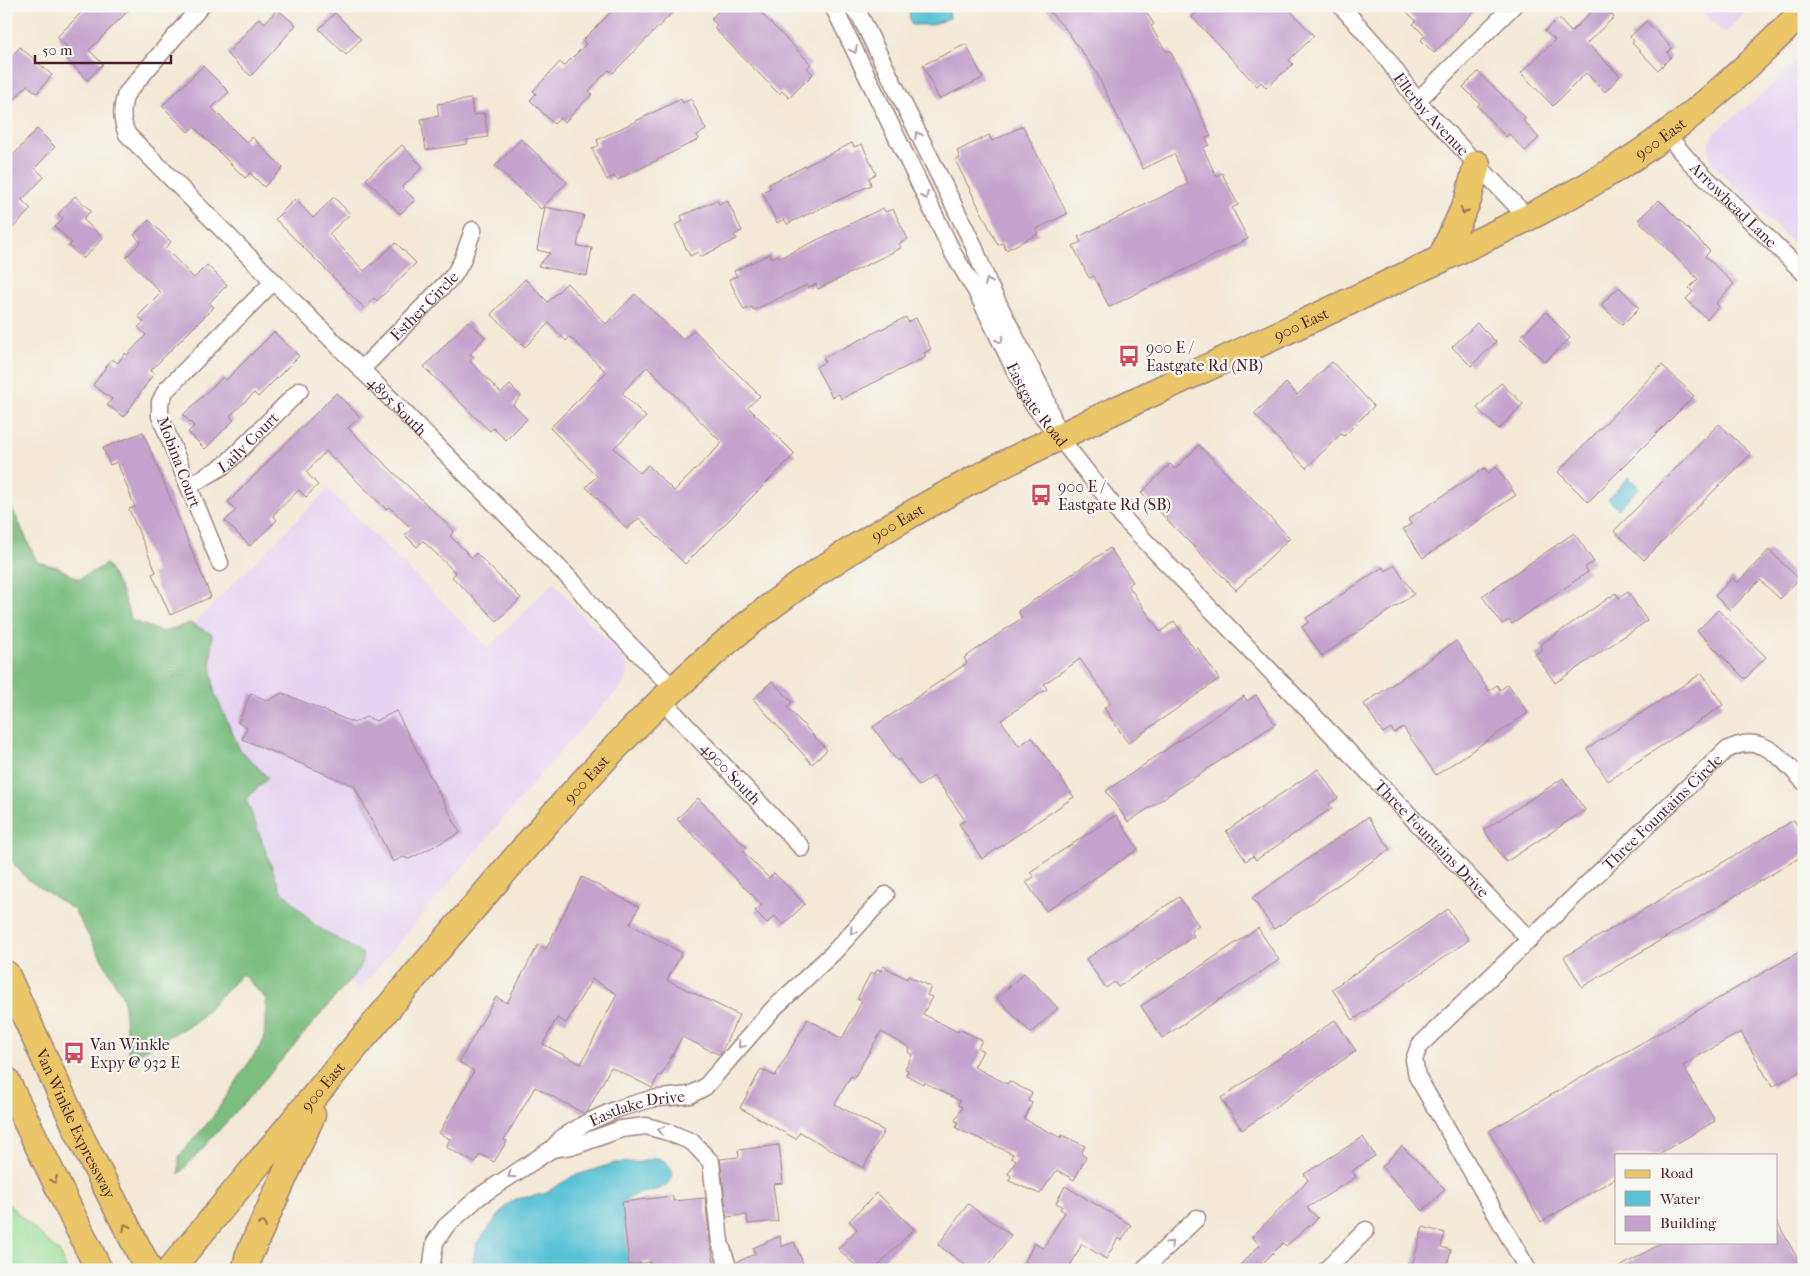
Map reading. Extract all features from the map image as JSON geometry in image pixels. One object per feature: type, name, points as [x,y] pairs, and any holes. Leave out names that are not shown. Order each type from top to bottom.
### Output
[{"type":"main road","name":"900 East","points":[[170,1270],[327,1081],[530,841],[585,779],[667,694],[738,632],[836,560],[942,496],[1060,437],[1528,218],[1607,174],[1666,134],[1733,80],[1804,10]]},
{"type":"main road","points":[[1440,260],[1468,200],[1477,164]]},
{"type":"main road","name":"Van Winkle Expressway","points":[[6,974],[82,1140],[149,1270]]},
{"type":"main road","points":[[6,1080],[99,1270]]},
{"type":"main road","points":[[246,1270],[248,1258],[327,1081]]},
{"type":"street","name":"4895 South","points":[[201,6],[132,85],[123,103],[122,123],[134,143],[576,585],[667,694]]},
{"type":"street","name":"Eastgate Road","points":[[833,6],[950,246],[976,291],[1028,399],[1060,437]]},
{"type":"street","name":"Ellerby Avenue","points":[[1341,6],[1372,39],[1417,101],[1528,218]]},
{"type":"street","points":[[1417,101],[1513,6]]},
{"type":"street","name":"Eastgate Road","points":[[856,9],[973,244],[989,285],[1044,394],[1060,437]]},
{"type":"street","name":"Arrowhead Lane","points":[[1666,134],[1690,162],[1804,273]]},
{"type":"street","name":"Esther Circle","points":[[361,370],[454,275],[462,261],[472,230]]},
{"type":"street","name":"Mobina Court","points":[[220,563],[160,416],[159,406],[161,398],[273,282]]},
{"type":"street","name":"Laily Court","points":[[189,486],[225,465],[300,390]]},
{"type":"street","name":"Three Fountains Drive","points":[[1060,437],[1123,518],[1529,939]]},
{"type":"street","name":"4900 South","points":[[667,694],[802,848]]},
{"type":"street","name":"Three Fountains Circle","points":[[1529,939],[1710,764],[1730,748],[1745,742],[1763,746],[1778,756],[1804,782]]},
{"type":"street","name":"Eastlake Drive","points":[[431,1270],[435,1242],[446,1226],[480,1196],[552,1148],[571,1132],[617,1109],[651,1099],[690,1095],[705,1087],[773,1009],[833,952],[886,895]]},
{"type":"street","points":[[1528,1270],[1422,1086],[1417,1076],[1414,1060],[1424,1039],[1529,939]]},
{"type":"street","points":[[552,1148],[577,1145],[621,1129],[646,1126],[668,1132],[692,1142],[704,1152],[711,1162],[720,1242],[729,1270]]},
{"type":"street","points":[[1143,1270],[1197,1218]]},
{"type":"street","points":[[1326,1270],[1366,1230]]},
{"type":"shaded area","points":[[1696,6],[1749,6],[1725,34]]},
{"type":"shaded area","points":[[1804,54],[1804,254],[1713,165],[1708,150],[1709,142],[1714,133],[1769,88]]},
{"type":"shaded area","points":[[328,489],[488,648],[554,582],[584,618],[623,657],[628,667],[626,682],[564,747],[360,989],[314,959],[146,676],[196,621]]},
{"type":"green space","points":[[6,500],[13,510],[37,562],[57,567],[79,579],[106,564],[122,592],[131,620],[163,632],[190,623],[212,634],[211,661],[214,692],[239,748],[268,778],[246,799],[280,889],[316,926],[363,954],[360,968],[254,1092],[179,1174],[179,1156],[212,1118],[264,1040],[266,999],[242,974],[197,1021],[129,1059],[123,997],[74,910],[27,879],[6,855]]},
{"type":"green space","points":[[6,1202],[61,1254],[66,1270],[6,1270]]},
{"type":"water","points":[[915,6],[948,6],[950,18],[931,25],[911,25],[909,13]]},
{"type":"water","points":[[1629,477],[1639,488],[1618,509],[1608,499]]},
{"type":"water","points":[[655,1158],[667,1163],[673,1174],[670,1181],[659,1189],[638,1194],[626,1201],[643,1270],[470,1270],[477,1243],[507,1205],[516,1199],[544,1194],[573,1176],[615,1163],[641,1162]]},
{"type":"building","points":[[88,6],[133,6],[89,50],[103,64],[87,80],[65,57],[71,51],[57,37]]},
{"type":"building","points":[[617,6],[679,6],[613,73],[609,70],[589,91],[592,94],[565,122],[560,118],[554,124],[530,100],[536,94],[533,91],[560,62],[564,66],[586,44],[582,41]]},
{"type":"building","points":[[723,6],[754,6],[811,64],[807,68],[813,74],[789,98],[782,91],[779,94],[714,28],[717,25],[711,19]]},
{"type":"building","points":[[1044,6],[1142,6],[1154,24],[1151,26],[1158,39],[1167,52],[1170,50],[1211,136],[1206,138],[1209,145],[1203,148],[1216,176],[1222,173],[1238,205],[1232,208],[1248,239],[1109,307],[1094,276],[1089,278],[1073,246],[1081,242],[1078,237],[1188,184],[1174,154],[1143,169],[1096,72],[1065,28]]},
{"type":"building","points":[[1202,6],[1286,6],[1314,36],[1289,60],[1293,64],[1266,88],[1261,82],[1257,86],[1192,17]]},
{"type":"building","points":[[1401,6],[1479,6],[1434,53],[1421,40],[1425,36],[1413,24],[1416,21]]},
{"type":"building","points":[[1597,6],[1604,6],[1614,17],[1587,43],[1620,76],[1605,92],[1586,73],[1553,106],[1521,73],[1555,40],[1545,31],[1558,18],[1571,32]]},
{"type":"building","points":[[277,9],[296,25],[251,76],[227,54],[259,18],[265,23]]},
{"type":"building","points":[[335,13],[361,39],[346,55],[319,29]]},
{"type":"building","points":[[1646,21],[1672,48],[1667,53],[1671,57],[1658,70],[1632,43],[1634,41],[1630,37]]},
{"type":"building","points":[[966,44],[983,78],[939,99],[923,65]]},
{"type":"building","points":[[20,47],[52,75],[37,93],[27,85],[6,109],[6,63]]},
{"type":"building","points":[[203,66],[229,92],[212,108],[247,143],[252,137],[283,168],[264,187],[250,173],[245,178],[194,127],[188,132],[162,106]]},
{"type":"building","points":[[1478,72],[1526,118],[1523,120],[1539,138],[1525,151],[1509,134],[1506,137],[1477,106],[1480,104],[1463,87]]},
{"type":"building","points":[[471,99],[473,115],[484,113],[488,137],[467,140],[467,144],[426,150],[421,119],[439,116],[437,104]]},
{"type":"building","points":[[681,99],[683,103],[691,99],[706,130],[697,135],[699,139],[617,180],[614,176],[607,180],[592,149],[599,145],[597,140]]},
{"type":"building","points":[[1023,126],[1067,214],[1036,229],[1038,234],[1006,250],[1003,243],[998,245],[955,160],[960,158],[957,151],[989,135],[992,141]]},
{"type":"building","points":[[37,129],[55,147],[35,168],[44,177],[22,200],[31,209],[6,235],[6,163]]},
{"type":"building","points":[[521,139],[567,182],[541,209],[495,166]]},
{"type":"building","points":[[852,143],[854,147],[862,144],[876,174],[869,178],[871,185],[787,224],[784,219],[777,223],[762,192],[771,188],[769,184]]},
{"type":"building","points":[[402,145],[423,167],[402,187],[415,200],[400,214],[366,179]]},
{"type":"building","points":[[75,196],[91,211],[83,219],[103,238],[83,259],[69,246],[72,243],[55,227],[63,219],[58,214]]},
{"type":"building","points":[[334,197],[350,214],[329,234],[364,271],[396,243],[416,263],[377,301],[374,298],[364,308],[275,219],[295,199],[313,218]]},
{"type":"building","points":[[717,200],[719,204],[727,200],[742,231],[734,235],[737,239],[700,257],[698,252],[690,256],[675,225],[683,221],[681,216]]},
{"type":"building","points":[[1659,200],[1710,251],[1705,256],[1734,284],[1716,303],[1719,306],[1707,319],[1686,299],[1693,292],[1689,288],[1698,279],[1638,220]]},
{"type":"building","points":[[545,207],[584,215],[577,246],[592,248],[587,276],[538,266],[550,253],[537,250]]},
{"type":"building","points":[[883,208],[885,212],[893,209],[908,239],[899,244],[901,248],[818,289],[816,284],[808,288],[807,285],[754,310],[752,307],[744,310],[729,279],[737,276],[734,271],[770,254],[772,258],[778,255],[780,258]]},
{"type":"building","points":[[149,220],[171,242],[165,248],[194,278],[207,265],[227,285],[209,303],[214,307],[150,371],[154,373],[124,417],[107,405],[112,399],[93,385],[112,359],[118,363],[125,353],[127,355],[146,335],[138,327],[144,322],[138,316],[161,293],[126,257],[141,242],[134,235]]},
{"type":"building","points":[[525,279],[548,302],[567,283],[606,324],[635,294],[683,340],[694,330],[760,396],[748,407],[795,454],[685,564],[639,518],[627,529],[586,487],[597,476],[550,428],[606,372],[570,337],[566,341],[549,323],[525,347],[491,314]],"holes":[[[647,367],[722,443],[674,491],[648,465],[640,473],[614,448],[646,417],[622,393]]]},
{"type":"building","points":[[1619,287],[1639,308],[1622,325],[1601,305]]},
{"type":"building","points":[[1546,312],[1570,338],[1545,362],[1520,337]]},
{"type":"building","points":[[906,317],[908,322],[916,318],[931,349],[924,353],[926,357],[841,399],[839,394],[832,397],[816,367],[825,362],[823,358]]},
{"type":"building","points":[[468,321],[485,337],[470,354],[474,357],[470,361],[501,393],[510,385],[521,396],[513,405],[527,419],[506,440],[493,428],[490,431],[424,367]]},
{"type":"building","points":[[1477,323],[1496,342],[1471,366],[1452,347]]},
{"type":"building","points":[[274,332],[299,356],[258,397],[254,393],[230,416],[234,420],[205,449],[188,432],[194,426],[183,415],[223,377],[226,380]]},
{"type":"building","points":[[1332,362],[1374,406],[1344,436],[1341,434],[1306,468],[1254,414],[1286,383],[1297,395]]},
{"type":"building","points":[[1662,365],[1694,396],[1588,502],[1558,472]]},
{"type":"building","points":[[1501,383],[1523,404],[1499,429],[1477,408]]},
{"type":"building","points":[[336,393],[360,417],[348,428],[454,531],[450,536],[472,558],[476,553],[521,598],[497,621],[452,577],[456,573],[423,541],[417,547],[405,535],[412,529],[389,507],[386,509],[326,451],[306,472],[318,485],[306,497],[299,490],[273,515],[277,520],[250,546],[225,521],[236,510],[228,502]]},
{"type":"building","points":[[1719,424],[1751,454],[1644,560],[1614,531]]},
{"type":"building","points":[[143,432],[211,597],[170,615],[152,574],[156,572],[129,509],[135,507],[117,462],[110,465],[103,448]]},
{"type":"building","points":[[1199,445],[1290,538],[1236,590],[1141,493],[1170,464],[1175,469]]},
{"type":"building","points":[[1496,467],[1516,495],[1423,558],[1403,529],[1411,524],[1408,519],[1485,468],[1488,473]]},
{"type":"building","points":[[1574,533],[1594,562],[1585,567],[1588,572],[1512,624],[1509,620],[1502,624],[1482,596]]},
{"type":"building","points":[[1110,548],[1133,582],[1128,585],[1160,632],[1174,621],[1195,650],[1198,648],[1219,679],[1128,743],[1104,708],[1111,703],[1080,659],[1044,684],[1047,689],[1001,720],[1019,746],[1032,737],[1074,797],[982,859],[959,824],[965,820],[934,776],[919,786],[899,759],[897,761],[873,727],[967,663],[964,658],[1022,618],[1018,611]]},
{"type":"building","points":[[1769,550],[1799,579],[1780,599],[1760,580],[1730,610],[1715,596],[1732,578],[1737,583]]},
{"type":"building","points":[[1395,565],[1414,594],[1322,656],[1302,627],[1309,622],[1306,618],[1383,567],[1386,571]]},
{"type":"building","points":[[1628,592],[1647,621],[1555,683],[1535,654],[1543,649],[1540,645],[1616,593],[1619,598]]},
{"type":"building","points":[[1718,610],[1766,657],[1745,679],[1697,631]]},
{"type":"building","points":[[1456,641],[1489,691],[1497,685],[1500,690],[1508,684],[1528,713],[1436,775],[1403,727],[1394,733],[1391,728],[1383,733],[1364,704]]},
{"type":"building","points":[[1702,673],[1723,705],[1608,781],[1587,749]]},
{"type":"building","points":[[772,681],[792,702],[787,707],[827,750],[812,764],[753,699]]},
{"type":"building","points":[[251,693],[268,701],[282,693],[354,723],[366,717],[376,721],[396,711],[460,833],[409,859],[403,857],[393,862],[354,786],[242,739],[247,727],[238,723]]},
{"type":"building","points":[[1256,695],[1275,724],[1128,822],[1106,791],[1244,696],[1247,701]]},
{"type":"building","points":[[1318,769],[1338,798],[1329,804],[1332,808],[1256,860],[1253,856],[1246,861],[1226,831]]},
{"type":"building","points":[[1563,778],[1585,810],[1506,862],[1484,830]]},
{"type":"building","points":[[698,798],[747,848],[743,852],[769,878],[774,873],[805,904],[783,925],[775,916],[767,923],[755,911],[762,905],[677,819]]},
{"type":"building","points":[[1116,815],[1138,849],[1046,911],[1026,882],[1034,877],[1030,872]]},
{"type":"building","points":[[1368,817],[1390,849],[1274,929],[1252,898]]},
{"type":"building","points":[[1794,820],[1804,837],[1804,855],[1582,987],[1564,957]]},
{"type":"building","points":[[582,877],[639,907],[630,924],[682,953],[667,980],[739,1015],[720,1055],[682,1037],[661,1076],[659,1075],[652,1088],[611,1067],[587,1112],[583,1113],[535,1087],[504,1140],[507,1141],[494,1162],[480,1154],[475,1163],[446,1147],[450,1139],[439,1133],[474,1071],[459,1062],[496,997],[507,1003],[538,945],[546,949]],"holes":[[[592,979],[617,994],[581,1064],[543,1044],[557,1018],[566,1023]]]},
{"type":"building","points":[[1179,897],[1199,926],[1191,931],[1194,936],[1118,987],[1114,982],[1106,988],[1086,959]]},
{"type":"building","points":[[1448,909],[1469,940],[1353,1020],[1332,989]]},
{"type":"building","points":[[1258,928],[1279,960],[1162,1038],[1141,1006]]},
{"type":"building","points":[[1804,949],[1804,1069],[1772,1087],[1741,1032],[1695,1058],[1683,1066],[1715,1121],[1659,1154],[1615,1154],[1615,1179],[1541,1222],[1489,1131]]},
{"type":"building","points":[[883,966],[907,979],[908,976],[931,987],[927,995],[932,997],[923,1014],[958,1032],[959,1029],[982,1040],[978,1048],[983,1051],[974,1067],[1007,1084],[1009,1081],[1032,1093],[1028,1101],[1032,1103],[1024,1119],[1061,1138],[1062,1135],[1085,1146],[1081,1154],[1086,1157],[1074,1180],[1057,1170],[1040,1194],[1009,1181],[1011,1176],[1008,1174],[1016,1160],[1011,1158],[1013,1154],[956,1128],[958,1122],[955,1121],[962,1107],[958,1105],[960,1101],[924,1082],[923,1084],[906,1075],[908,1070],[905,1069],[912,1055],[908,1052],[910,1048],[881,1032],[854,1078],[851,1076],[835,1104],[884,1131],[863,1168],[800,1132],[796,1139],[740,1108],[761,1069],[775,1076],[808,1019],[842,1039],[862,1001],[857,999],[871,972],[875,974],[877,969],[881,971]]},
{"type":"building","points":[[1024,973],[1058,1008],[1031,1033],[997,998]]},
{"type":"building","points":[[1335,1020],[1356,1051],[1242,1130],[1221,1098]]},
{"type":"building","points":[[1363,1137],[1375,1156],[1352,1171],[1356,1177],[1307,1208],[1318,1218],[1286,1246],[1283,1243],[1256,1270],[1235,1270],[1260,1245],[1252,1237],[1308,1180],[1304,1174]]},
{"type":"building","points":[[779,1145],[783,1183],[773,1184],[778,1221],[748,1224],[747,1215],[727,1217],[720,1159],[739,1157],[738,1150]]},
{"type":"building","points":[[1402,1146],[1445,1189],[1423,1211],[1382,1167]]},
{"type":"building","points":[[1065,1186],[1131,1225],[1122,1240],[1118,1238],[1106,1259],[1082,1244],[1068,1270],[1021,1270],[1034,1243],[1043,1248],[1065,1212],[1060,1209],[1062,1206],[1056,1203]]},
{"type":"building","points":[[877,1193],[914,1229],[874,1270],[860,1270],[838,1249],[857,1229],[849,1221]]},
{"type":"building","points":[[673,1196],[673,1201],[705,1198],[710,1243],[716,1270],[651,1270],[650,1262],[629,1265],[622,1202]]},
{"type":"building","points":[[968,1204],[1011,1235],[985,1270],[972,1270],[938,1245]]},
{"type":"building","points":[[1778,1224],[1804,1270],[1615,1270],[1660,1244],[1778,1244]]},
{"type":"building","points":[[1423,1227],[1445,1233],[1441,1247],[1451,1250],[1446,1270],[1411,1270]]},
{"type":"building","points":[[780,1236],[781,1247],[794,1242],[804,1270],[739,1270],[737,1262],[755,1254],[753,1248]]},
{"type":"place","name":"900 E / Eastgate Rd (NB)","points":[[1129,356]]},
{"type":"place","name":"900 E / Eastgate Rd (SB)","points":[[1041,495]]},
{"type":"place","name":"Van Winkle Expy @ 932 E","points":[[74,1053]]}]
